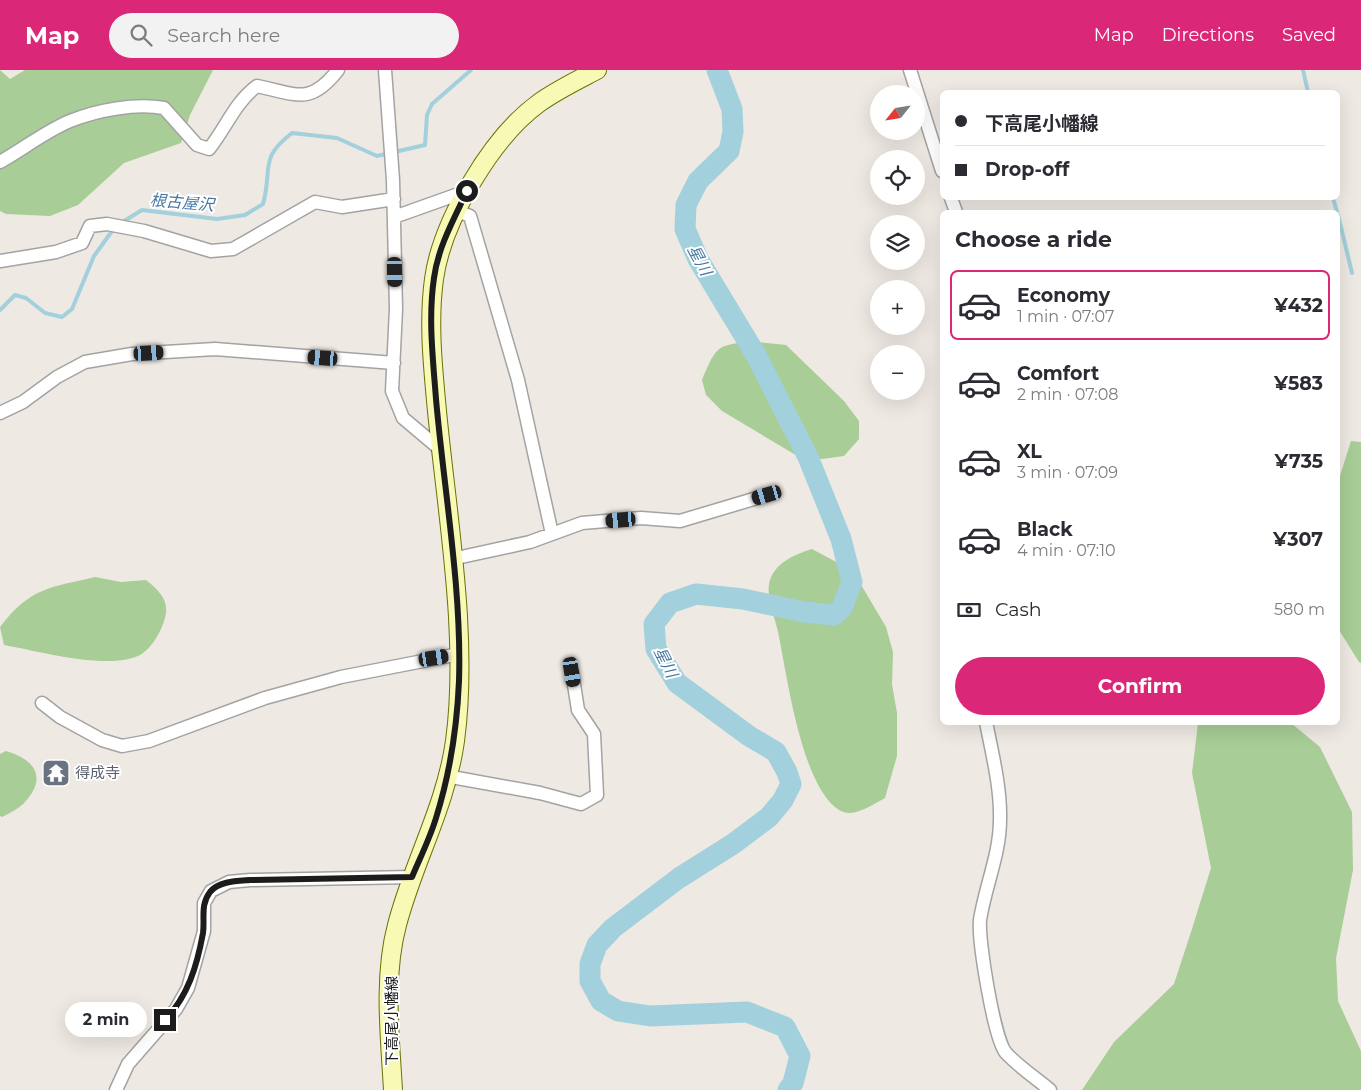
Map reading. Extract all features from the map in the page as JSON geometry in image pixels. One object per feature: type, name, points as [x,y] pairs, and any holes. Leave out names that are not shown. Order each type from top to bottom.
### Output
[{"type":"main road","name":"下高尾小幡線","points":[[393,1090],[388,996],[396,928],[412,877],[436,819],[455,742],[459,654],[434,373],[432,299],[434,277],[440,252],[467,191],[511,128],[540,102],[597,70]]},
{"type":"street","points":[[0,162],[70,121],[107,110],[150,105],[164,108],[197,145],[209,149],[220,136],[243,96],[257,86],[298,95],[309,95],[325,87],[338,70]]},
{"type":"street","points":[[385,70],[394,199],[396,309],[392,391],[403,418],[441,450]]},
{"type":"street","points":[[911,70],[940,164]]},
{"type":"street","points":[[394,217],[467,191]]},
{"type":"street","points":[[0,261],[56,252],[82,244],[90,226],[107,224],[144,231],[211,251],[232,249],[316,202],[342,207],[394,199]]},
{"type":"street","points":[[457,211],[470,216],[518,380],[552,534]]},
{"type":"street","points":[[0,413],[23,402],[57,377],[85,362],[132,354],[214,349],[394,363]]},
{"type":"street","points":[[452,559],[530,542],[582,523],[641,518],[680,520],[767,495]]},
{"type":"street","points":[[42,703],[60,717],[102,740],[122,746],[149,740],[265,698],[341,677],[459,654]]},
{"type":"street","points":[[446,776],[540,793],[581,804],[597,795],[594,734],[578,710],[572,672]]},
{"type":"street","points":[[987,725],[999,795],[1000,820],[997,850],[980,922],[981,947],[997,1034],[1006,1052],[1050,1090]]},
{"type":"street","points":[[116,1090],[128,1064],[176,1008],[188,988],[204,931],[204,903],[211,891],[229,882],[250,880],[412,877]]},
{"type":"green space","points":[[0,70],[10,79],[25,70],[213,70],[190,115],[181,143],[124,163],[78,205],[50,216],[6,214],[0,211]]},
{"type":"green space","points":[[756,342],[786,345],[844,401],[859,421],[859,439],[844,456],[822,459],[794,454],[722,411],[706,395],[702,380],[715,353],[733,344]]},
{"type":"green space","points":[[1351,441],[1361,442],[1361,663],[1340,632],[1340,476]]},
{"type":"green space","points":[[812,549],[838,563],[857,578],[886,627],[893,652],[892,684],[897,713],[897,756],[885,798],[868,807],[850,813],[839,810],[826,797],[815,778],[805,754],[791,700],[770,600],[770,580],[777,568],[793,556]]},
{"type":"green space","points":[[95,577],[121,582],[146,580],[156,588],[163,598],[166,614],[163,625],[155,640],[140,655],[110,661],[92,660],[4,645],[0,627],[21,604],[42,591]]},
{"type":"green space","points":[[1198,725],[1293,725],[1320,747],[1352,812],[1353,870],[1336,958],[1338,1001],[1361,1051],[1361,1090],[1082,1090],[1114,1042],[1174,984],[1211,868],[1192,773]]},
{"type":"green space","points":[[6,751],[16,754],[30,764],[35,770],[36,785],[25,802],[2,817],[0,816],[0,754]]},
{"type":"waterway","name":"根古屋沢","points":[[121,223],[142,210],[217,219],[245,215],[263,204],[268,165],[275,150],[292,133],[337,138],[377,156],[425,145],[427,115],[432,104],[471,70]]},
{"type":"waterway","name":"星川","points":[[717,70],[732,109],[733,132],[729,151],[698,181],[686,205],[685,229],[698,259],[756,355],[808,457],[841,539],[852,582],[842,608],[834,615],[804,612],[743,599],[696,594],[670,603],[654,624],[656,649],[677,683],[749,736],[776,752],[791,784],[783,800],[769,817],[733,844],[679,878],[613,928],[597,945],[590,964],[590,981],[601,1001],[618,1011],[650,1016],[747,1012],[785,1027],[800,1056],[793,1083],[788,1090]]},
{"type":"waterway","points":[[1303,70],[1308,90]]},
{"type":"waterway","points":[[1334,200],[1336,210]]},
{"type":"waterway","points":[[1340,223],[1352,273]]},
{"type":"waterway","name":"根古屋沢","points":[[0,310],[15,295],[26,298],[45,313],[62,317],[72,309],[94,256],[115,227]]},
{"type":"place","name":"得成寺","points":[[56,773]]},
{"type":"route","points":[[165,1020],[176,1008],[188,988],[198,958],[204,931],[204,903],[211,891],[229,882],[250,880],[412,877],[436,819],[455,742],[459,654],[434,373],[432,299],[434,277],[440,252],[449,227],[467,191]]}]
